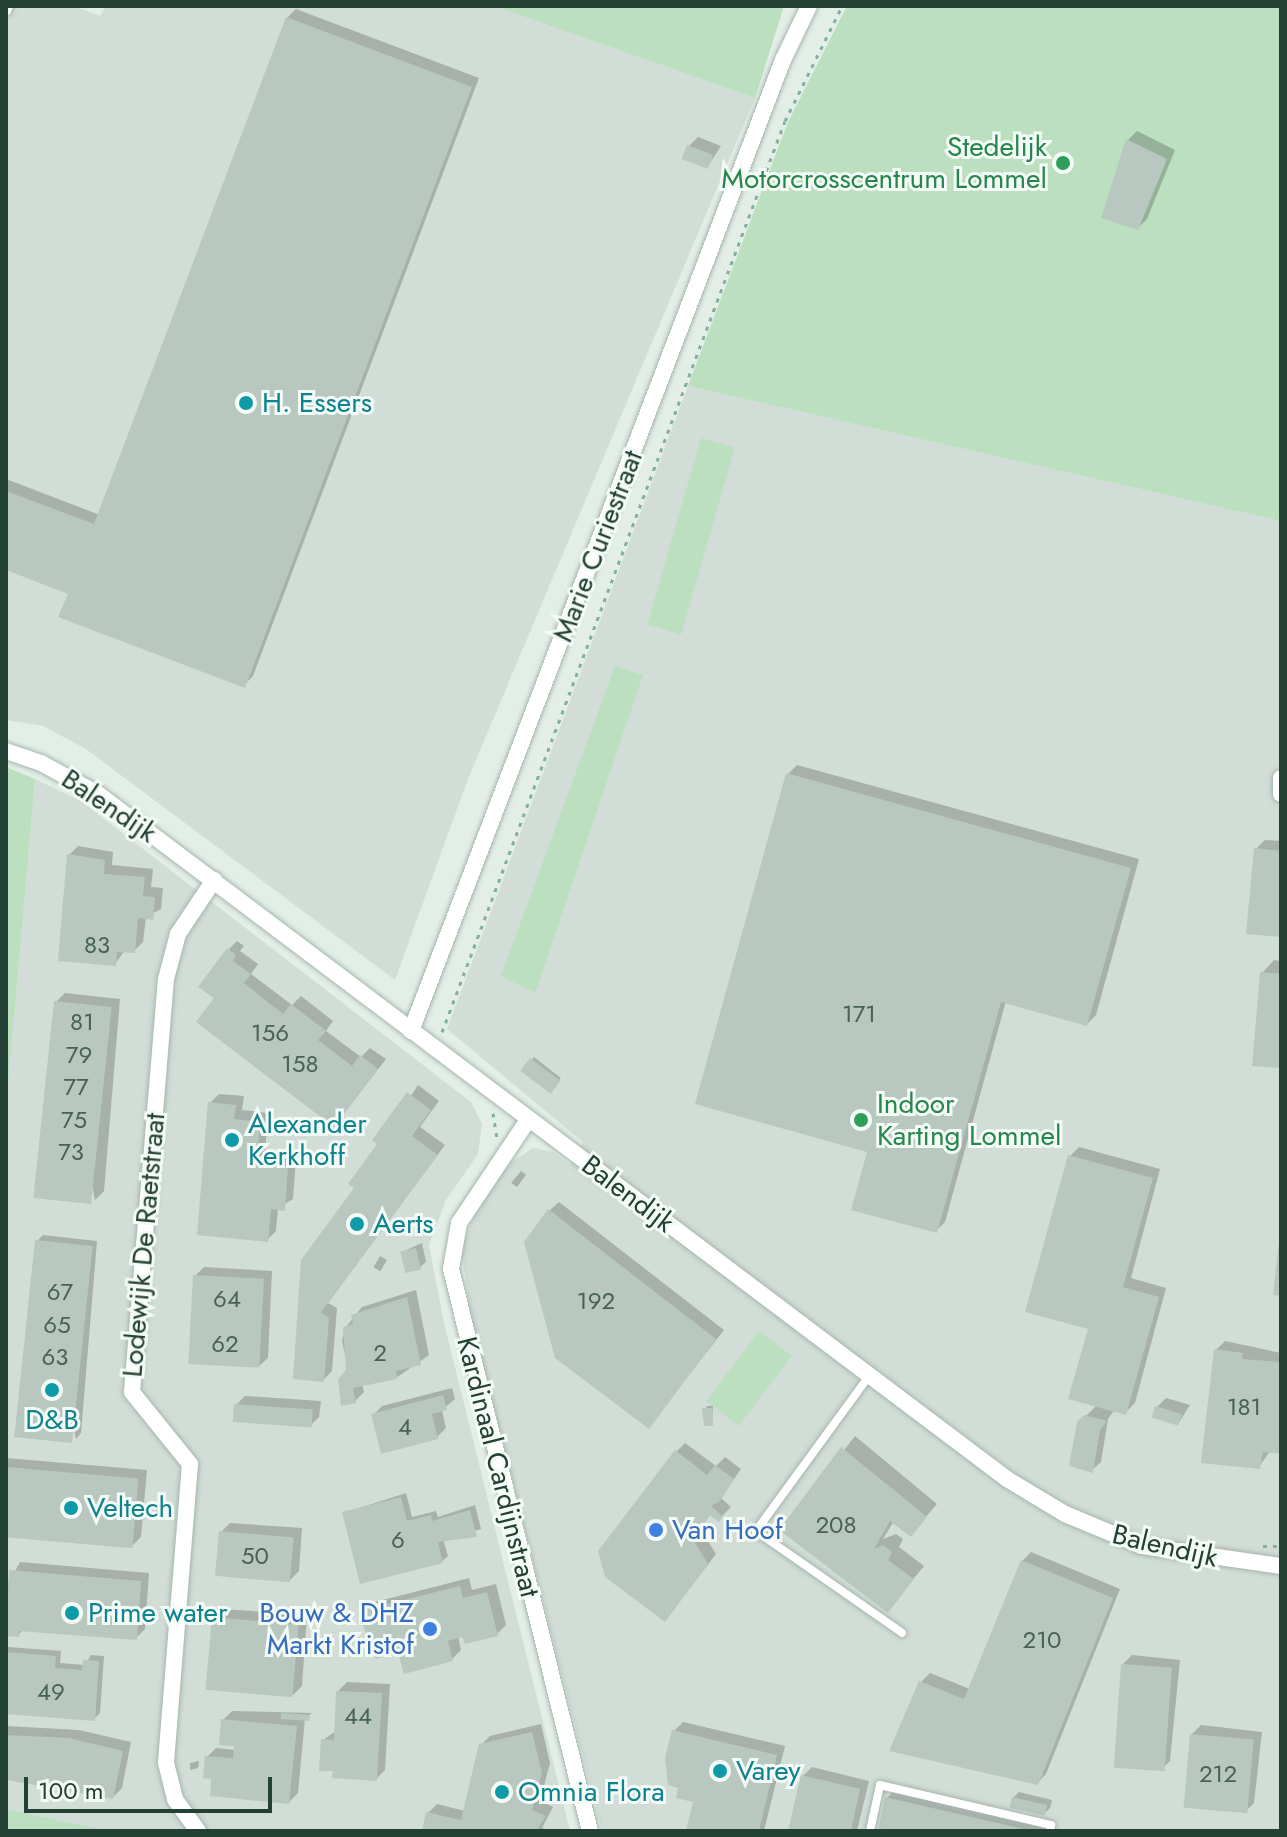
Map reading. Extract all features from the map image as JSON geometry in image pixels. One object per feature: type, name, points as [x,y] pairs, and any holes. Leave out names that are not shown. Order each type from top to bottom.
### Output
[{"type":"street","name":"Marie Curiestraat","points":[[783,60],[796,6]]},
{"type":"street","name":"Marie Curiestraat","points":[[411,1031],[783,60],[809,6]]},
{"type":"street","name":"Balendijk","points":[[6,751],[41,763],[98,794],[1007,1479],[1100,1531],[1191,1557],[1281,1566]]},
{"type":"street","points":[[1281,778],[1281,794]]},
{"type":"street","name":"Lodewijk De Raetstraat","points":[[198,1831],[175,1799],[166,1762],[190,1464],[132,1392],[166,979],[178,934],[214,880]]},
{"type":"street","name":"Kardinaal Cardijnstraat","points":[[528,1120],[459,1223],[451,1245],[451,1269],[590,1831]]},
{"type":"lane","points":[[869,1376],[756,1531],[902,1633]]},
{"type":"lane","points":[[870,1831],[880,1785],[1051,1825],[1050,1831]]},
{"type":"path","points":[[449,1039],[442,1032],[779,136],[842,6]]},
{"type":"path","points":[[1259,1548],[1281,1546]]},
{"type":"shaded area","points":[[6,6],[74,6],[100,16],[106,6],[494,6],[755,98],[468,779],[395,980],[86,749],[43,726],[6,720]]},
{"type":"shaded area","points":[[688,386],[1281,521],[1281,1831],[602,1831],[472,1321],[461,1250],[481,1198],[507,1165],[533,1148],[553,1152],[570,1165],[583,1142],[447,1029]]},
{"type":"shaded area","points":[[35,779],[81,801],[471,1102],[482,1124],[478,1154],[446,1200],[429,1245],[444,1323],[570,1831],[109,1831],[6,1809],[6,1109]]},
{"type":"green space","points":[[494,6],[784,6],[755,98]]},
{"type":"green space","name":"Stedelijk Motorcrosscentrum Lommel","points":[[847,6],[1281,6],[1281,521],[688,386],[788,122]]},
{"type":"green space","points":[[701,438],[735,448],[681,634],[648,624]]},
{"type":"green space","points":[[615,666],[643,675],[535,993],[501,976]]},
{"type":"green space","points":[[6,767],[35,779],[6,1109]]},
{"type":"green space","points":[[759,1331],[792,1356],[739,1426],[706,1401]]},
{"type":"green space","points":[[6,1809],[109,1831],[6,1831]]},
{"type":"building","name":"H. Essers","points":[[286,17],[472,87],[245,688],[58,617],[68,594],[6,570],[6,491],[94,524]]},
{"type":"building","points":[[1126,139],[1167,159],[1138,230],[1101,218]]},
{"type":"building","points":[[687,145],[713,155],[708,169],[682,159]]},
{"type":"building","points":[[786,773],[1131,868],[1087,1026],[1001,1002],[937,1233],[851,1210],[867,1152],[695,1104]]},
{"type":"building","points":[[1254,848],[1281,851],[1281,937],[1246,934]]},
{"type":"building","points":[[67,854],[105,860],[104,874],[145,877],[143,896],[155,897],[153,920],[138,918],[135,953],[117,952],[116,966],[58,961]]},
{"type":"building","points":[[227,948],[236,955],[233,961],[251,974],[244,983],[283,1014],[291,1004],[326,1031],[318,1040],[352,1066],[360,1055],[378,1069],[334,1127],[196,1022],[214,998],[198,987]]},
{"type":"building","points":[[1260,972],[1281,974],[1281,1068],[1252,1066]]},
{"type":"building","points":[[54,1001],[112,1007],[91,1204],[33,1198]]},
{"type":"building","points":[[530,1058],[560,1081],[551,1094],[520,1071]]},
{"type":"building","name":"Aerts","points":[[407,1092],[431,1110],[412,1136],[438,1155],[321,1312],[329,1318],[324,1382],[293,1379],[301,1260],[354,1188],[348,1184],[377,1144],[372,1140]]},
{"type":"building","points":[[208,1102],[236,1105],[234,1119],[260,1122],[257,1164],[288,1166],[285,1211],[271,1209],[268,1242],[197,1235]]},
{"type":"building","points":[[1068,1155],[1153,1178],[1123,1287],[1159,1297],[1126,1415],[1068,1399],[1088,1329],[1025,1312]]},
{"type":"building","points":[[548,1209],[716,1339],[649,1429],[555,1358],[524,1242]]},
{"type":"building","points":[[35,1240],[93,1246],[72,1443],[14,1437]]},
{"type":"building","points":[[1281,1242],[1281,1296],[1273,1295]]},
{"type":"building","points":[[416,1248],[421,1269],[405,1273],[400,1252]]},
{"type":"building","points":[[193,1275],[264,1279],[259,1368],[188,1364]]},
{"type":"building","points":[[407,1297],[421,1365],[396,1371],[397,1379],[353,1388],[356,1403],[341,1406],[338,1379],[346,1370],[343,1327],[353,1324],[351,1315]]},
{"type":"building","points":[[1214,1349],[1243,1353],[1242,1359],[1281,1362],[1281,1454],[1263,1452],[1260,1469],[1201,1463]]},
{"type":"building","points":[[443,1395],[447,1410],[432,1414],[438,1439],[381,1454],[371,1414]]},
{"type":"building","points":[[234,1404],[313,1410],[312,1427],[233,1422]]},
{"type":"building","points":[[1155,1406],[1182,1414],[1178,1426],[1151,1417]]},
{"type":"building","points":[[702,1408],[712,1408],[713,1426],[704,1426]]},
{"type":"building","points":[[1084,1415],[1107,1421],[1100,1430],[1093,1473],[1069,1466],[1077,1422]]},
{"type":"building","points":[[841,1447],[927,1517],[911,1537],[890,1521],[874,1549],[883,1545],[892,1552],[888,1560],[914,1579],[888,1613],[779,1530]]},
{"type":"building","name":"Van Hoof","points":[[675,1450],[707,1475],[715,1465],[734,1479],[720,1501],[711,1506],[723,1517],[719,1522],[710,1515],[692,1538],[708,1564],[665,1622],[605,1577],[598,1551]]},
{"type":"building","name":"Veltech","points":[[6,1467],[138,1479],[132,1548],[6,1537]]},
{"type":"building","points":[[401,1497],[407,1521],[431,1515],[432,1521],[470,1510],[477,1537],[438,1542],[443,1563],[360,1584],[342,1512]]},
{"type":"building","points":[[219,1531],[294,1538],[290,1582],[215,1576]]},
{"type":"building","points":[[1021,1560],[1113,1598],[1038,1785],[889,1751],[919,1681],[964,1699]]},
{"type":"building","name":"Prime water","points":[[9,1570],[141,1581],[137,1640],[19,1631],[19,1637],[6,1636]]},
{"type":"building","name":"Bouw & DHZ Markt Kristof","points":[[460,1586],[463,1598],[487,1592],[498,1636],[465,1644],[462,1637],[448,1641],[453,1661],[404,1674],[398,1653],[376,1659],[362,1623],[364,1610]]},
{"type":"building","points":[[212,1617],[299,1625],[292,1697],[206,1690]]},
{"type":"building","points":[[6,1652],[56,1656],[55,1668],[82,1670],[83,1660],[99,1661],[95,1721],[6,1714]]},
{"type":"building","points":[[1121,1664],[1172,1668],[1165,1771],[1114,1768]]},
{"type":"building","points":[[336,1691],[382,1693],[377,1781],[332,1778],[333,1771],[319,1771],[321,1739],[334,1740]]},
{"type":"building","points":[[281,1713],[310,1715],[310,1721],[281,1719]]},
{"type":"building","points":[[221,1719],[297,1726],[289,1804],[210,1796],[211,1779],[203,1778],[205,1756],[233,1758],[234,1746],[219,1745]]},
{"type":"building","name":"Varey","points":[[672,1730],[777,1755],[759,1831],[686,1831],[693,1802],[676,1798],[678,1788],[668,1785],[665,1758]]},
{"type":"building","name":"Omnia Flora","points":[[532,1732],[542,1773],[532,1810],[546,1816],[536,1831],[422,1831],[426,1812],[461,1820],[479,1744]]},
{"type":"building","points":[[1190,1734],[1254,1740],[1247,1813],[1184,1808]]},
{"type":"building","points":[[6,1735],[69,1738],[123,1751],[113,1799],[6,1780]]},
{"type":"building","points":[[801,1775],[860,1789],[851,1831],[788,1831]]},
{"type":"building","points":[[885,1797],[1028,1830],[1028,1831],[878,1831]]},
{"type":"building","points":[[1012,1797],[1047,1805],[1045,1816],[1010,1808]]},
{"type":"place","name":"Stedelijk Motorcrosscentrum Lommel","points":[[1063,163]]},
{"type":"place","name":"H. Essers","points":[[246,403]]},
{"type":"place","name":"Indoor Karting Lommel","points":[[861,1120]]},
{"type":"place","name":"Alexander Kerkhoff","points":[[232,1140]]},
{"type":"place","name":"Aerts","points":[[357,1224]]},
{"type":"place","name":"D&B","points":[[52,1390]]},
{"type":"place","name":"Veltech","points":[[71,1508]]},
{"type":"place","name":"Van Hoof","points":[[656,1530]]},
{"type":"place","name":"Prime water","points":[[72,1613]]},
{"type":"place","name":"Bouw & DHZ Markt Kristof","points":[[430,1629]]},
{"type":"place","name":"Varey","points":[[720,1771]]},
{"type":"place","name":"Omnia Flora","points":[[502,1792]]}]
